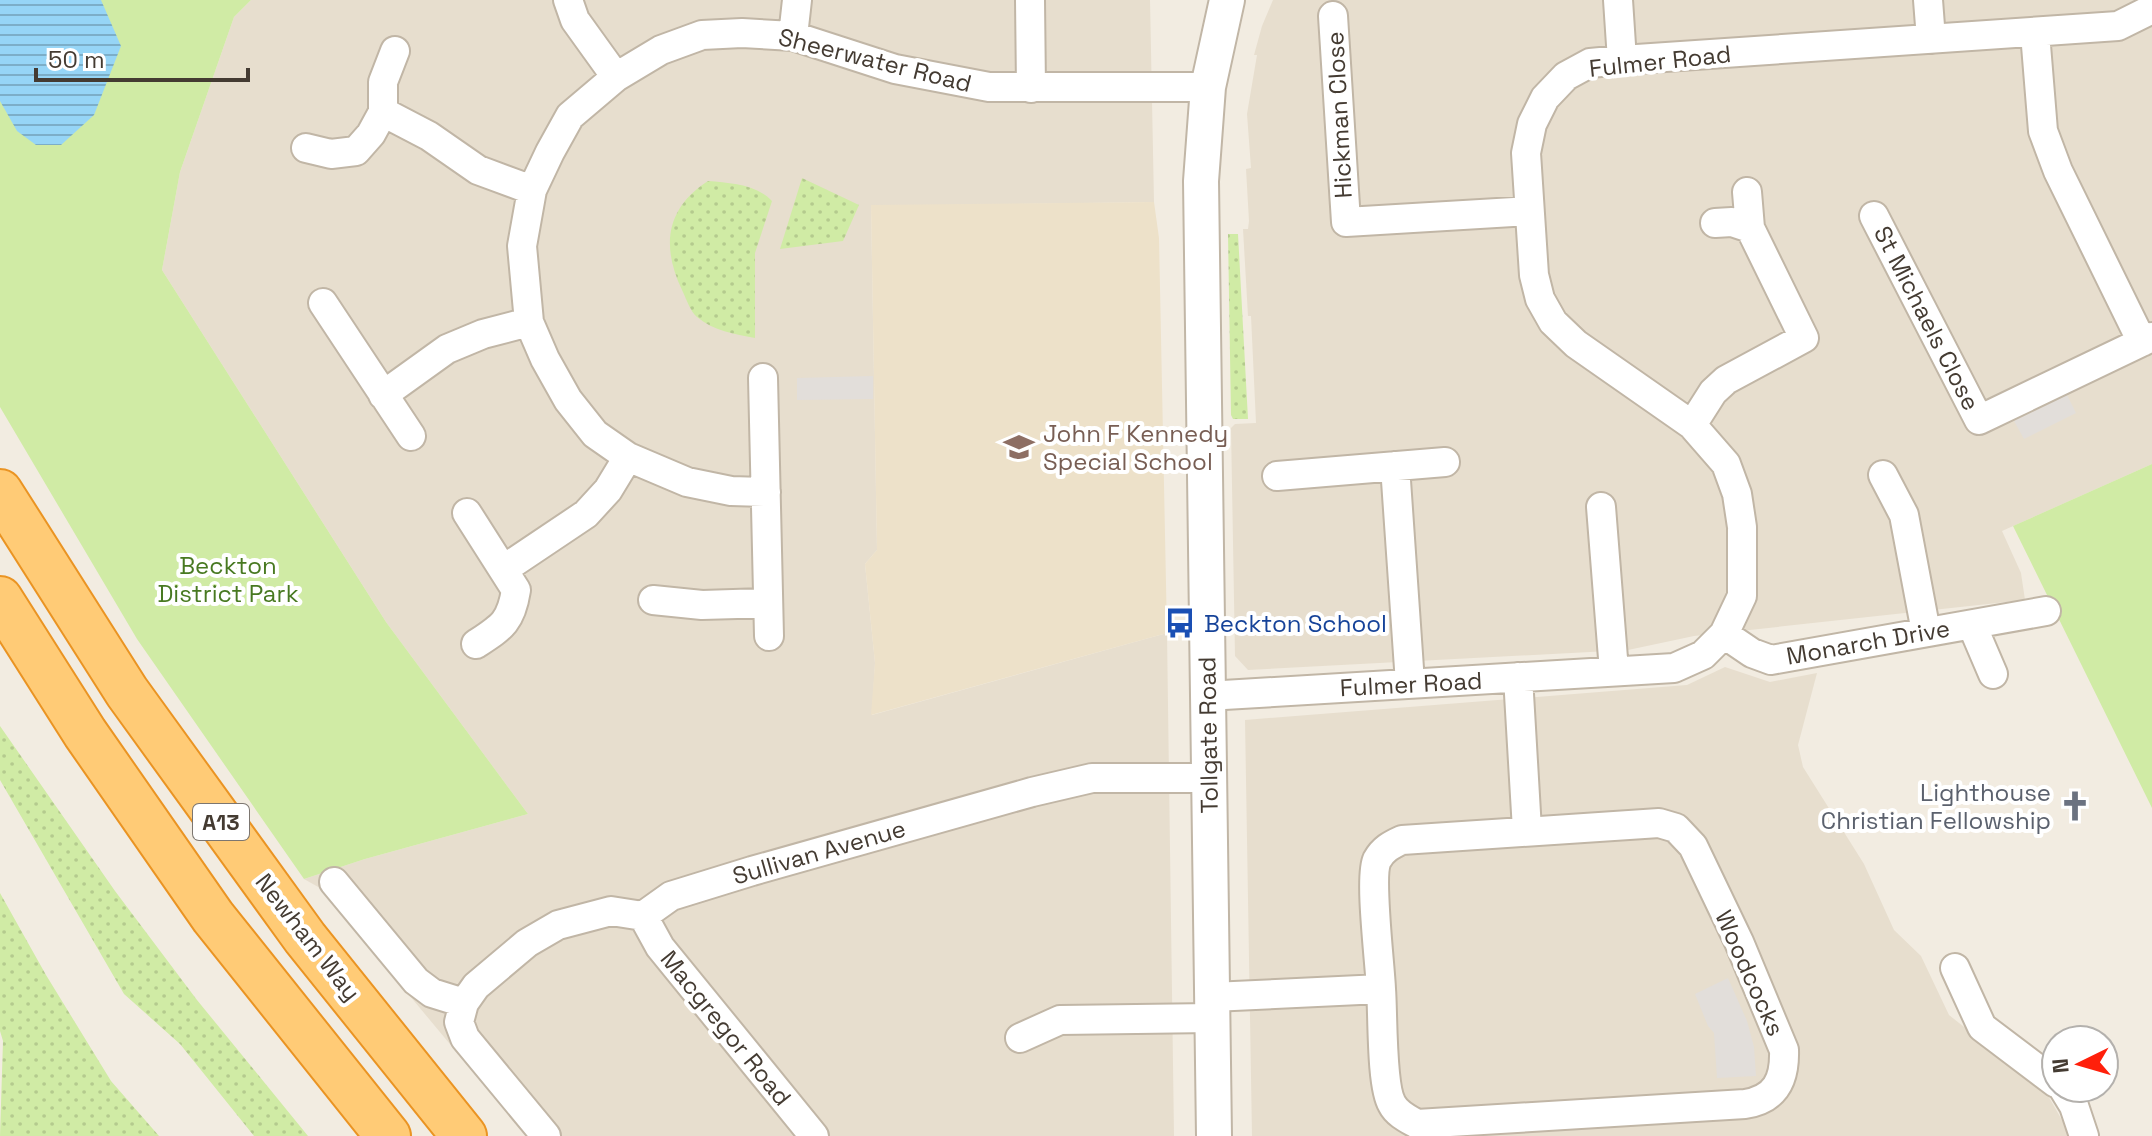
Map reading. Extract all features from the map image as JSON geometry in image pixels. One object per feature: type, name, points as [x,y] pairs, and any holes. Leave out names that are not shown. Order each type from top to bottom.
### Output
[{"type":"highway","name":"Newham Way","points":[[0,492],[127,692],[305,938],[464,1136]]},
{"type":"highway","name":"A13","points":[[0,599],[85,733],[213,917],[388,1136]]},
{"type":"street","points":[[568,0],[575,20],[616,77]]},
{"type":"street","points":[[793,36],[797,0]]},
{"type":"street","points":[[1030,0],[1031,88]]},
{"type":"street","name":"Tollgate Road","points":[[1214,1136],[1201,181],[1208,87],[1227,0]]},
{"type":"street","points":[[1618,0],[1622,60]]},
{"type":"street","points":[[1928,0],[1931,39]]},
{"type":"street","name":"Fulmer Road","points":[[1207,696],[1674,668],[1703,655],[1724,634],[1742,596],[1742,527],[1737,494],[1726,464],[1692,425],[1576,344],[1553,322],[1540,299],[1534,275],[1526,153],[1532,124],[1545,98],[1566,76],[1590,63],[1622,60],[2118,26],[2152,9]]},
{"type":"street","name":"Hickman Close","points":[[1333,16],[1346,222],[1529,211]]},
{"type":"street","name":"Sheerwater Road","points":[[766,492],[731,491],[687,482],[628,457],[595,434],[568,400],[545,359],[529,322],[522,246],[532,190],[570,116],[616,77],[661,50],[702,35],[742,33],[793,36],[895,69],[989,87],[1208,87]]},
{"type":"street","points":[[2035,33],[2043,131],[2058,171],[2147,339]]},
{"type":"street","points":[[306,148],[331,154],[356,151],[371,134],[383,112],[383,82],[395,51]]},
{"type":"street","points":[[383,112],[429,136],[478,170],[532,190]]},
{"type":"street","points":[[1692,425],[1713,392],[1726,380],[1804,338],[1750,228],[1747,192]]},
{"type":"street","name":"St Michaels Close","points":[[1874,216],[1979,420],[2147,339]]},
{"type":"street","points":[[1715,223],[1732,222],[1750,228]]},
{"type":"street","points":[[323,303],[411,436]]},
{"type":"street","points":[[383,395],[447,349],[483,334],[529,322]]},
{"type":"street","points":[[763,378],[769,636]]},
{"type":"street","points":[[504,569],[586,514],[608,490],[628,457]]},
{"type":"street","points":[[1277,476],[1445,462]]},
{"type":"street","points":[[1395,466],[1410,683]]},
{"type":"street","points":[[1883,475],[1904,515],[1926,632]]},
{"type":"street","points":[[1601,507],[1614,671]]},
{"type":"street","points":[[467,513],[516,590],[513,610],[504,625],[476,644]]},
{"type":"street","points":[[653,600],[702,605],[768,603]]},
{"type":"street","name":"Monarch Drive","points":[[1724,634],[1752,653],[1771,660],[2046,611]]},
{"type":"street","name":"Monarch Drive","points":[[1972,625],[1993,674]]},
{"type":"street","points":[[1518,677],[1527,830]]},
{"type":"street","name":"Sullivan Avenue","points":[[643,916],[671,896],[1032,792],[1092,778],[1208,778]]},
{"type":"street","name":"Woodcocks","points":[[1659,823],[1676,828],[1693,846],[1739,942],[1784,1050],[1785,1066],[1773,1092],[1762,1101],[1745,1104],[1396,1126],[1387,1085],[1381,989],[1374,882],[1376,862],[1387,846],[1402,840],[1659,823]]},
{"type":"street","points":[[334,882],[416,981],[432,993],[464,1003]]},
{"type":"street","points":[[546,1136],[465,1038],[459,1022],[464,1003],[476,986],[527,943],[558,925],[611,911],[643,916]]},
{"type":"street","name":"Macgregor Road","points":[[643,916],[660,947],[814,1136]]},
{"type":"street","points":[[1955,968],[1982,1027],[2040,1071]]},
{"type":"street","points":[[1020,1038],[1060,1020],[1381,989]]},
{"type":"street","points":[[2073,1104],[2084,1136]]},
{"type":"shaded area","points":[[251,0],[1150,0],[1154,202],[871,206],[877,550],[865,564],[875,663],[872,715],[1167,633],[1174,1136],[533,1136],[454,1049],[320,888],[304,879],[528,814],[386,622],[162,270],[180,172],[234,17]]},
{"type":"shaded area","points":[[1273,0],[2152,0],[2152,464],[2002,531],[2021,573],[2025,600],[1694,636],[1628,650],[1248,670],[1235,656],[1231,428],[1235,424],[1256,423],[1243,229],[1248,229],[1246,169],[1251,168],[1247,114],[1257,55],[1254,55]]},
{"type":"shaded area","name":"John F Kennedy Special School","points":[[1154,202],[1159,238],[1167,633],[871,715],[875,663],[865,564],[877,550],[871,205]]},
{"type":"shaded area","points":[[873,376],[873,399],[797,400],[797,378]]},
{"type":"shaded area","points":[[2067,395],[2076,413],[2024,439],[2014,421]]},
{"type":"shaded area","points":[[1725,667],[1770,682],[1817,673],[1798,745],[1803,767],[1864,864],[1894,930],[1921,956],[1949,1015],[2040,1087],[2040,1104],[2053,1104],[2071,1136],[1252,1136],[1245,720],[1687,685]]},
{"type":"shaded area","points":[[1728,978],[1747,1021],[1754,1047],[1756,1076],[1717,1078],[1714,1033],[1695,994]]},
{"type":"green space","name":"Beckton District Park","points":[[0,0],[251,0],[234,17],[180,172],[162,270],[386,622],[528,814],[304,879],[137,639],[0,407]]},
{"type":"green space","points":[[802,178],[859,205],[843,241],[780,249]]},
{"type":"green space","points":[[708,181],[751,188],[772,201],[755,253],[755,338],[717,329],[697,317],[675,274],[671,258],[671,229],[683,203]]},
{"type":"green space","points":[[1228,234],[1238,234],[1248,419],[1233,419],[1231,415]]},
{"type":"green space","points":[[2152,464],[2152,808],[2013,526]]},
{"type":"green space","points":[[0,726],[115,891],[197,1000],[308,1136],[254,1136],[180,1044],[124,994],[0,780]]},
{"type":"green space","points":[[0,893],[111,1081],[159,1136],[0,1136],[3,1041],[0,1031]]},
{"type":"water","points":[[0,0],[101,0],[121,46],[94,115],[61,145],[36,145],[17,131],[0,101]]},
{"type":"place","name":"John F Kennedy Special School","points":[[1019,447]]},
{"type":"place","name":"Beckton School","points":[[1180,623]]},
{"type":"place","name":"Lighthouse Christian Fellowship","points":[[2075,806]]}]
